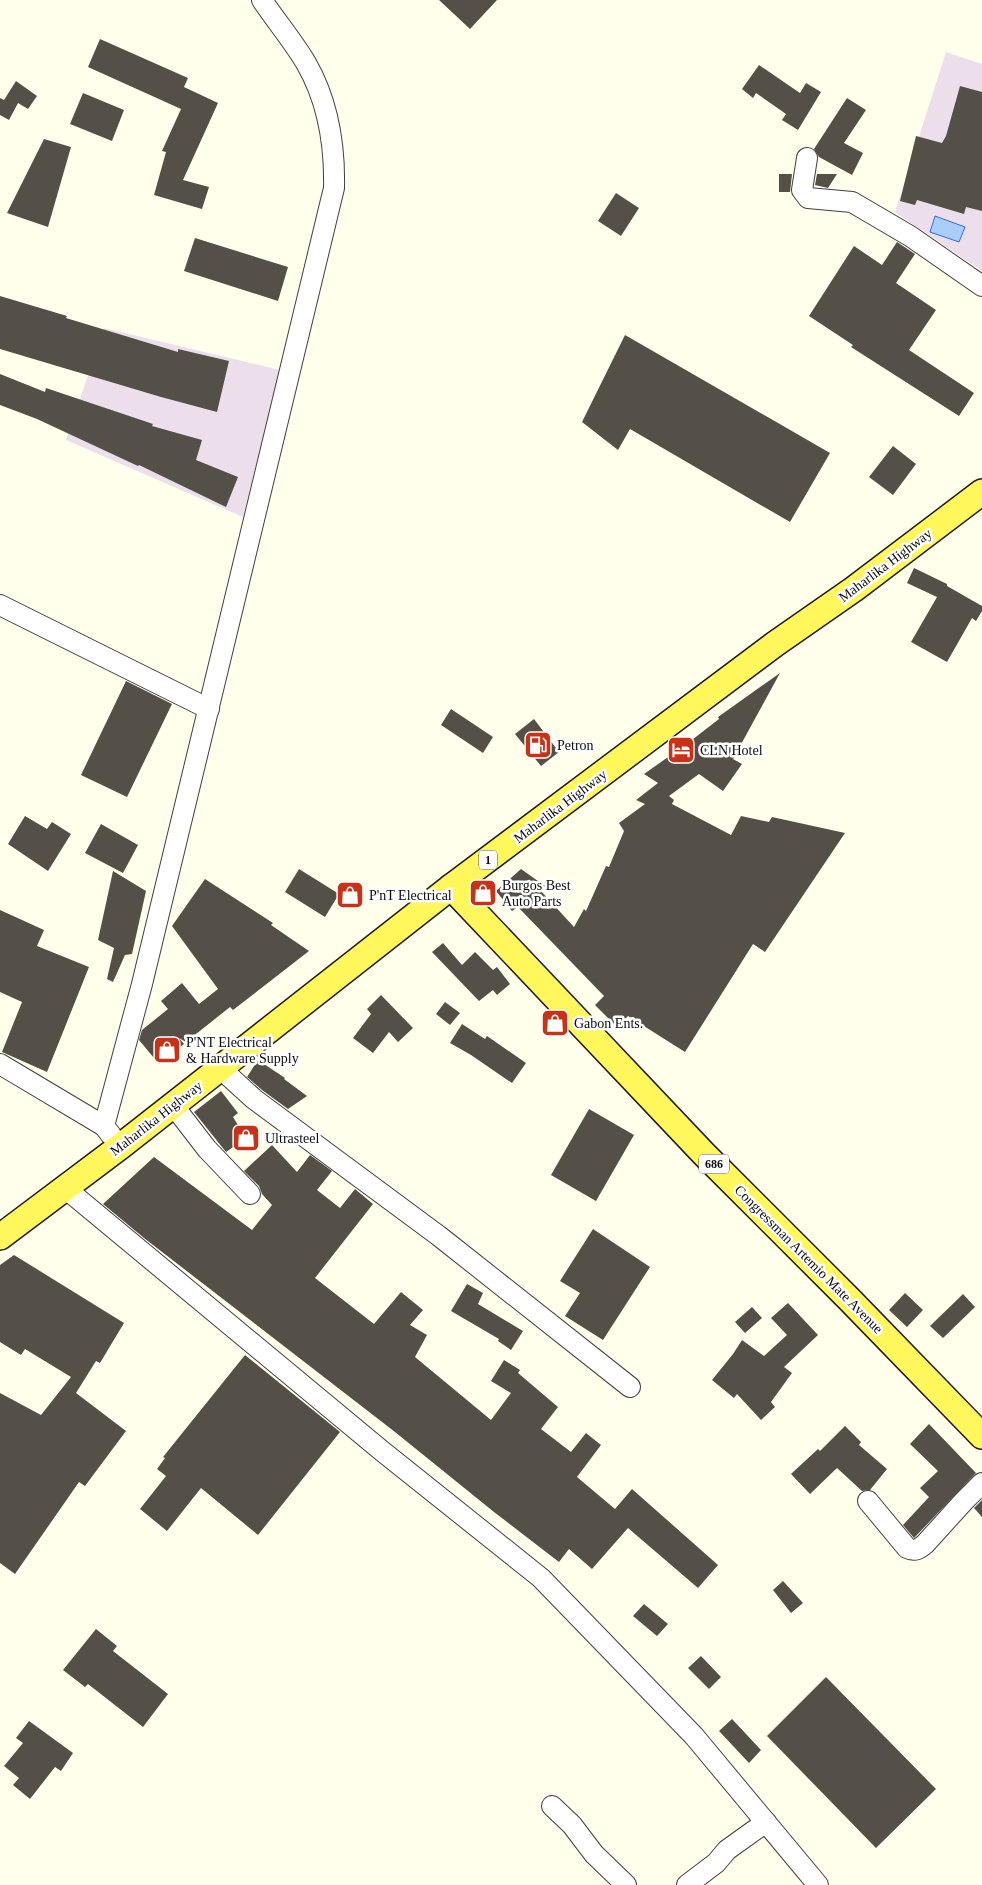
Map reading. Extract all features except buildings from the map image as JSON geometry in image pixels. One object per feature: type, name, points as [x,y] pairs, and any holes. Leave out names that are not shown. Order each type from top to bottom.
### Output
[{"type":"main road","name":"Maharlika Highway","points":[[0,1237],[121,1146],[451,887],[775,644],[854,589],[982,492]]},
{"type":"main road","name":"Congressman Artemio Mate Avenue","points":[[451,887],[704,1154],[982,1436]]},
{"type":"street","points":[[104,1126],[142,984],[334,188],[335,159],[330,124],[318,88],[306,63],[262,0]]},
{"type":"street","points":[[807,158],[802,190],[808,198],[852,202],[910,236],[982,286]]},
{"type":"street","points":[[0,605],[208,708]]},
{"type":"street","points":[[0,1064],[104,1126],[121,1146]]},
{"type":"street","points":[[220,1068],[262,1105],[439,1236],[630,1387]]},
{"type":"street","points":[[173,1105],[207,1149],[250,1194]]},
{"type":"street","points":[[65,1188],[374,1444],[540,1578],[694,1736],[818,1885]]},
{"type":"street","points":[[868,1501],[907,1548],[913,1551],[925,1544],[964,1500],[982,1483]]},
{"type":"street","points":[[552,1806],[572,1825],[594,1854],[626,1885]]},
{"type":"street","points":[[688,1885],[728,1850],[766,1822]]},
{"type":"shaded area","points":[[946,52],[982,64],[982,271],[895,212]]},
{"type":"shaded area","points":[[104,328],[280,370],[243,517],[66,440]]},
{"type":"water","points":[[935,216],[965,227],[959,242],[930,232]]},
{"type":"place","name":"Petron","points":[[538,745]]},
{"type":"place","name":"CLN Hotel","points":[[681,750]]},
{"type":"place","name":"Burgos Best Auto Parts","points":[[483,893]]},
{"type":"place","name":"P'nT Electrical","points":[[350,895]]},
{"type":"place","name":"Gabon Ents.","points":[[555,1023]]},
{"type":"place","name":"P'NT Electrical & Hardware Supply","points":[[167,1050]]},
{"type":"place","name":"Ultrasteel","points":[[246,1138]]}]
